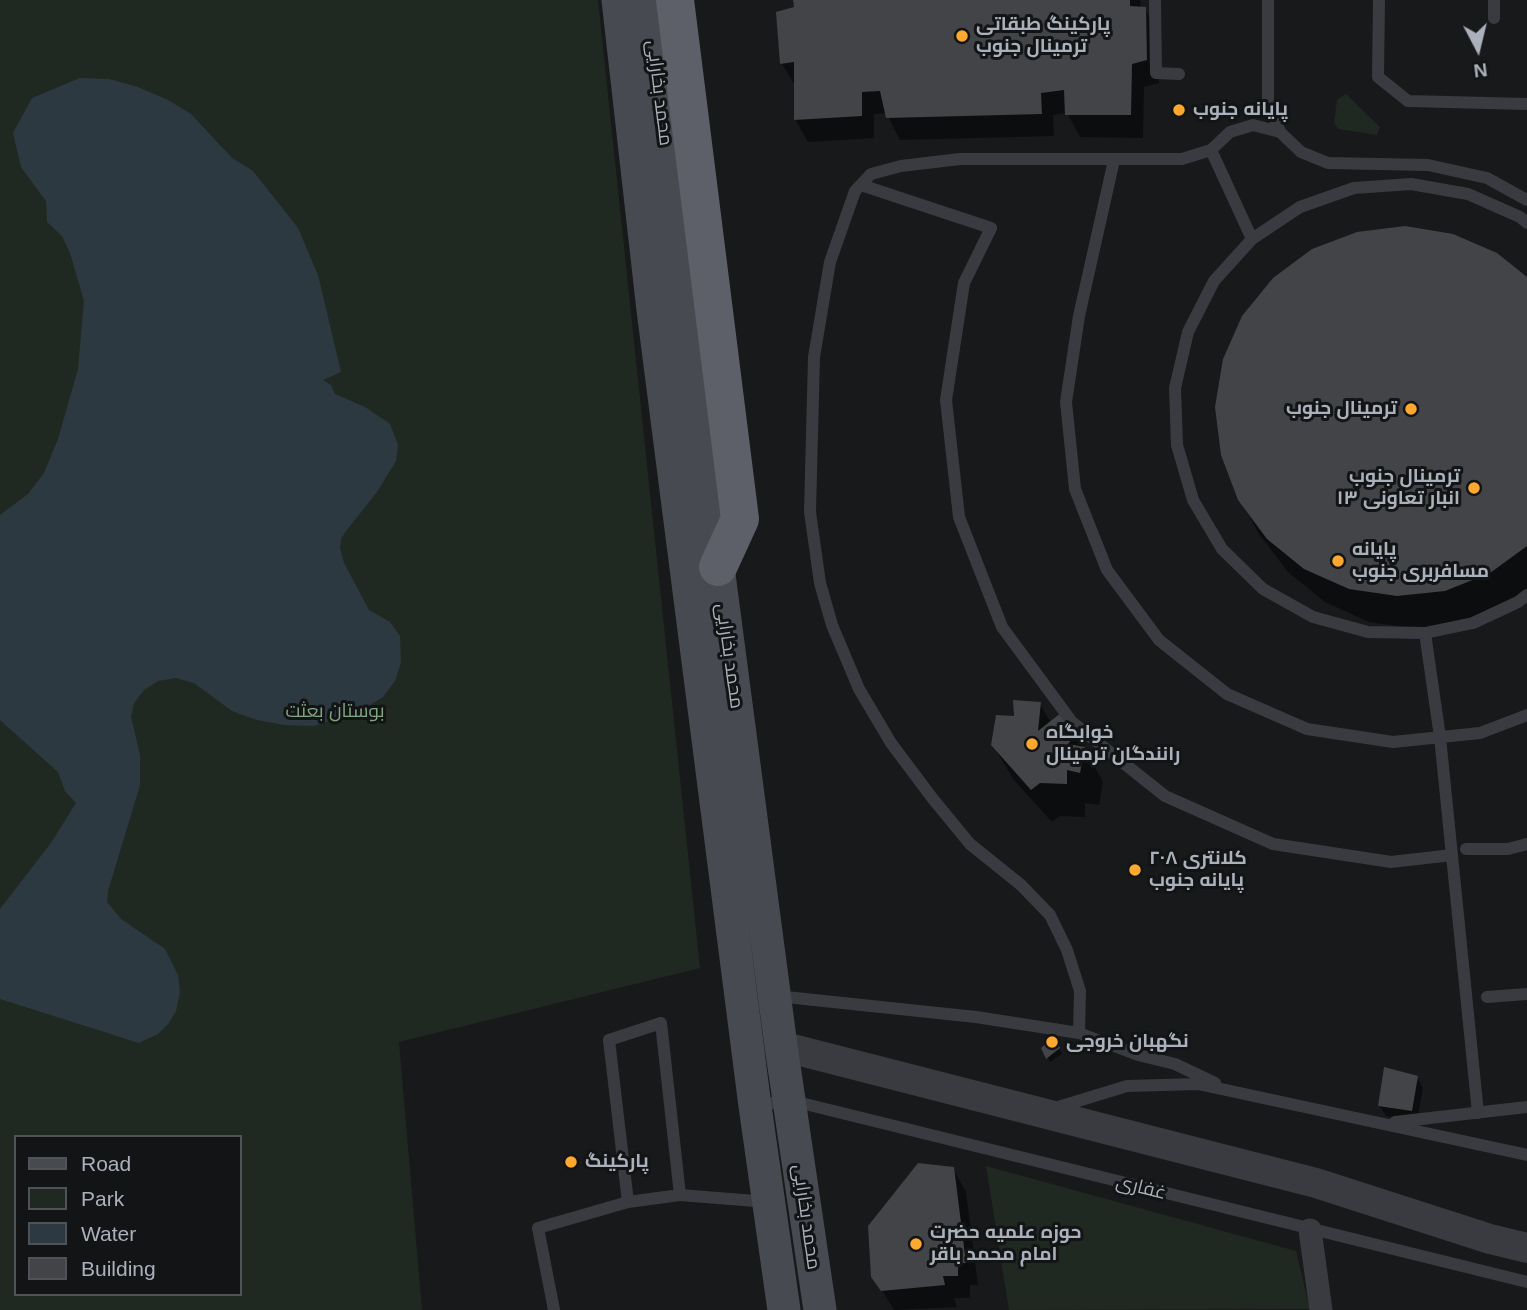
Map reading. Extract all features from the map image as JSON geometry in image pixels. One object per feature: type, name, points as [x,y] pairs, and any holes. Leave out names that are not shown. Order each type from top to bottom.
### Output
[{"type":"highway","points":[[675,0],[740,519],[718,567]]},
{"type":"main road","name":"محمد بخارایی","points":[[618,0],[653,310],[784,1310]]},
{"type":"main road","name":"محمد بخارایی","points":[[648,0],[774,996],[820,1310]]},
{"type":"main road","points":[[754,1095],[781,1046]]},
{"type":"street","points":[[781,1046],[1316,1182],[1490,1239],[1527,1248]]},
{"type":"street","points":[[1310,1230],[1321,1310]]},
{"type":"lane","points":[[1155,0],[1156,72],[1179,74]]},
{"type":"lane","points":[[1268,0],[1268,102],[1280,132],[1301,152],[1328,163],[1428,165],[1487,177],[1527,200]]},
{"type":"lane","points":[[1379,0],[1378,77],[1408,101],[1527,104]]},
{"type":"lane","points":[[1494,0],[1494,18]]},
{"type":"lane","points":[[1079,1032],[1080,990],[1068,950],[1050,915],[1021,885],[970,844],[891,743],[859,689],[832,625],[820,583],[810,512],[814,357],[830,262],[855,191],[871,174],[901,166],[960,159],[1182,159],[1211,150],[1230,132],[1253,125],[1280,132]]},
{"type":"lane","points":[[1211,150],[1252,239]]},
{"type":"lane","points":[[1114,160],[1079,316],[1066,402],[1075,489],[1107,570],[1159,640],[1227,694],[1307,729],[1393,743],[1480,733],[1527,715]]},
{"type":"lane","points":[[1527,223],[1520,217],[1468,194],[1411,184],[1354,188],[1300,207],[1252,239],[1214,281],[1188,332],[1175,388],[1177,445],[1193,500],[1222,549],[1263,589],[1312,617],[1368,632],[1425,633],[1473,623],[1527,595]]},
{"type":"lane","points":[[861,185],[991,228],[964,283],[946,400],[959,517],[1002,627],[1072,722],[1165,796],[1273,844],[1391,862],[1452,855]]},
{"type":"lane","points":[[1425,633],[1440,737],[1478,1113]]},
{"type":"lane","points":[[1466,849],[1508,849],[1527,844]]},
{"type":"lane","points":[[1487,997],[1527,994]]},
{"type":"lane","points":[[774,996],[976,1017],[1079,1032],[1138,1055],[1175,1064],[1235,1091]]},
{"type":"lane","points":[[628,1202],[609,1040],[661,1023],[681,1195]]},
{"type":"lane","points":[[1040,1113],[1126,1086],[1198,1084],[1527,1156]]},
{"type":"lane","name":"غفاری","points":[[754,1095],[789,1100],[1527,1282]]},
{"type":"lane","points":[[1385,1123],[1527,1107]]},
{"type":"lane","points":[[554,1310],[538,1228],[628,1202],[681,1195],[768,1202]]},
{"type":"green space","name":"بوستان بعثت","points":[[0,0],[598,0],[700,968],[399,1042],[422,1310],[0,1310]]},
{"type":"green space","points":[[1346,94],[1380,127],[1377,135],[1338,129],[1334,123],[1337,100]]},
{"type":"green space","points":[[986,1166],[1296,1251],[1310,1309],[1009,1310]]},
{"type":"water","points":[[80,78],[109,79],[138,87],[168,100],[191,114],[232,158],[253,171],[298,228],[318,275],[341,372],[323,380],[331,385],[335,394],[365,407],[390,424],[398,445],[396,461],[377,492],[346,531],[340,548],[344,563],[369,610],[390,622],[400,636],[401,662],[395,681],[383,697],[362,710],[314,726],[284,725],[257,720],[232,711],[194,683],[176,678],[158,681],[144,690],[134,703],[131,717],[140,755],[140,785],[107,902],[121,919],[165,949],[178,975],[180,992],[176,1011],[168,1024],[158,1034],[139,1043],[0,999],[0,909],[51,843],[76,803],[65,791],[58,772],[0,720],[0,515],[28,494],[44,473],[58,439],[78,369],[84,301],[70,253],[62,236],[47,222],[46,201],[21,167],[13,133],[32,98]]},
{"type":"building","name":"پارکینگ طبقاتی ترمینال جنوب","points":[[793,0],[1130,0],[1130,6],[1146,7],[1147,60],[1132,64],[1131,115],[1065,115],[1064,90],[1041,93],[1042,114],[886,118],[880,91],[862,92],[862,116],[794,120],[794,62],[780,64],[776,12],[794,7]]},
{"type":"building","points":[[1405,226],[1453,234],[1497,253],[1527,277],[1527,546],[1490,573],[1445,591],[1397,596],[1349,589],[1304,569],[1267,539],[1238,500],[1221,455],[1215,407],[1223,359],[1242,316],[1273,278],[1312,249],[1357,232]]},
{"type":"building","name":"خوابگاه رانندگان ترمینال","points":[[1013,700],[1041,702],[1038,731],[1062,712],[1078,732],[1068,744],[1085,747],[1080,773],[1067,770],[1067,784],[1040,783],[1031,790],[991,745],[996,715],[1014,716]]},
{"type":"building","name":"نگهبان خروجی","points":[[1054,1036],[1060,1048],[1046,1059],[1041,1048]]},
{"type":"building","points":[[1384,1067],[1418,1076],[1412,1111],[1378,1106]]},
{"type":"building","name":"حوزه علمیه حضرت امام محمد باقر","points":[[918,1163],[954,1167],[966,1263],[958,1263],[958,1276],[943,1276],[945,1285],[881,1291],[871,1277],[868,1226]]},
{"type":"place","name":"پارکینگ طبقاتی ترمینال جنوب","points":[[962,36]]},
{"type":"place","name":"پایانه جنوب","points":[[1179,110]]},
{"type":"place","name":"ترمینال جنوب","points":[[1411,409]]},
{"type":"place","name":"ترمینال جنوب انبار تعاونی ۱۳","points":[[1474,488]]},
{"type":"place","name":"پایانه مسافربری جنوب","points":[[1338,561]]},
{"type":"place","name":"خوابگاه رانندگان ترمینال","points":[[1032,744]]},
{"type":"place","name":"کلانتری ۲۰۸ پایانه جنوب","points":[[1135,870]]},
{"type":"place","name":"نگهبان خروجی","points":[[1052,1042]]},
{"type":"place","name":"پارکینگ","points":[[571,1162]]},
{"type":"place","name":"حوزه علمیه حضرت امام محمد باقر","points":[[916,1244]]}]
